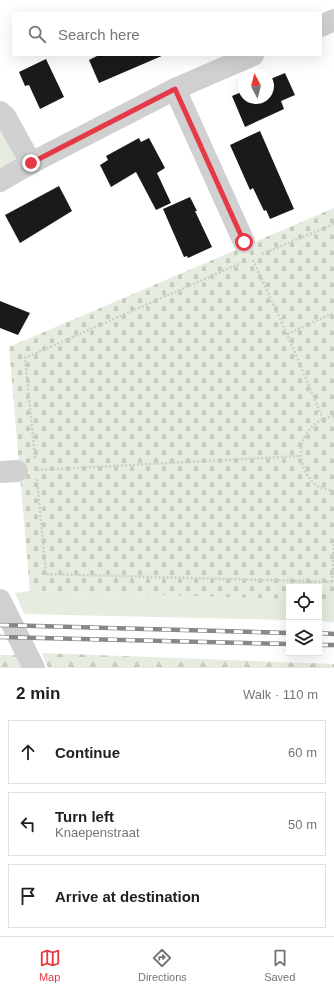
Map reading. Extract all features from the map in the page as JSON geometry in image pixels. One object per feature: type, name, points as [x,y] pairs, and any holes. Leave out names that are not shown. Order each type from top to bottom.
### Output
[{"type":"street","points":[[322,26],[334,20]]},
{"type":"street","points":[[0,181],[31,163],[175,89],[251,56]]},
{"type":"street","points":[[175,89],[248,250]]},
{"type":"street","points":[[0,112],[5,116],[31,163]]},
{"type":"street","points":[[0,600],[34,668]]},
{"type":"path","points":[[334,224],[248,250],[25,358],[18,471],[46,574],[333,582],[334,542]]},
{"type":"path","points":[[248,250],[287,334],[323,419]]},
{"type":"path","points":[[287,334],[334,313]]},
{"type":"path","points":[[334,416],[323,419],[311,427],[303,439],[300,456],[302,466],[310,480],[320,487],[334,491]]},
{"type":"path","points":[[18,471],[300,456]]},
{"type":"green space","points":[[0,127],[15,154],[16,165],[0,178]]},
{"type":"green space","points":[[334,208],[334,600],[322,600],[322,584],[286,584],[286,599],[30,591],[9,347]]},
{"type":"green space","points":[[30,591],[286,599],[286,620],[24,614],[15,593]]},
{"type":"green space","points":[[322,600],[334,600],[334,622],[322,621]]},
{"type":"green space","points":[[42,653],[334,664],[334,668],[48,668]]},
{"type":"green space","points":[[0,655],[16,655],[23,668],[0,668]]},
{"type":"building","points":[[97,56],[162,56],[99,83],[89,60]]},
{"type":"building","points":[[46,59],[64,97],[40,109],[29,85],[25,86],[19,72]]},
{"type":"building","points":[[285,73],[295,95],[281,101],[284,109],[245,127],[232,96],[238,94],[238,104],[274,104],[274,78]]},
{"type":"building","points":[[260,131],[294,209],[270,219],[266,210],[264,211],[253,188],[250,190],[230,145]]},
{"type":"building","points":[[139,138],[141,142],[149,138],[165,168],[157,173],[171,203],[156,210],[136,172],[111,187],[100,165],[108,160],[106,156]]},
{"type":"building","points":[[59,186],[72,211],[20,243],[5,215]]},
{"type":"building","points":[[190,197],[212,247],[188,258],[187,256],[184,257],[163,209]]},
{"type":"building","points":[[0,301],[30,313],[18,335],[0,328]]},
{"type":"railway","points":[[0,625],[286,633]]},
{"type":"railway","points":[[322,633],[334,634]]},
{"type":"railway","points":[[0,637],[286,644]]},
{"type":"railway","points":[[322,645],[334,645]]},
{"type":"route","points":[[31,163],[175,89],[244,242]]}]
